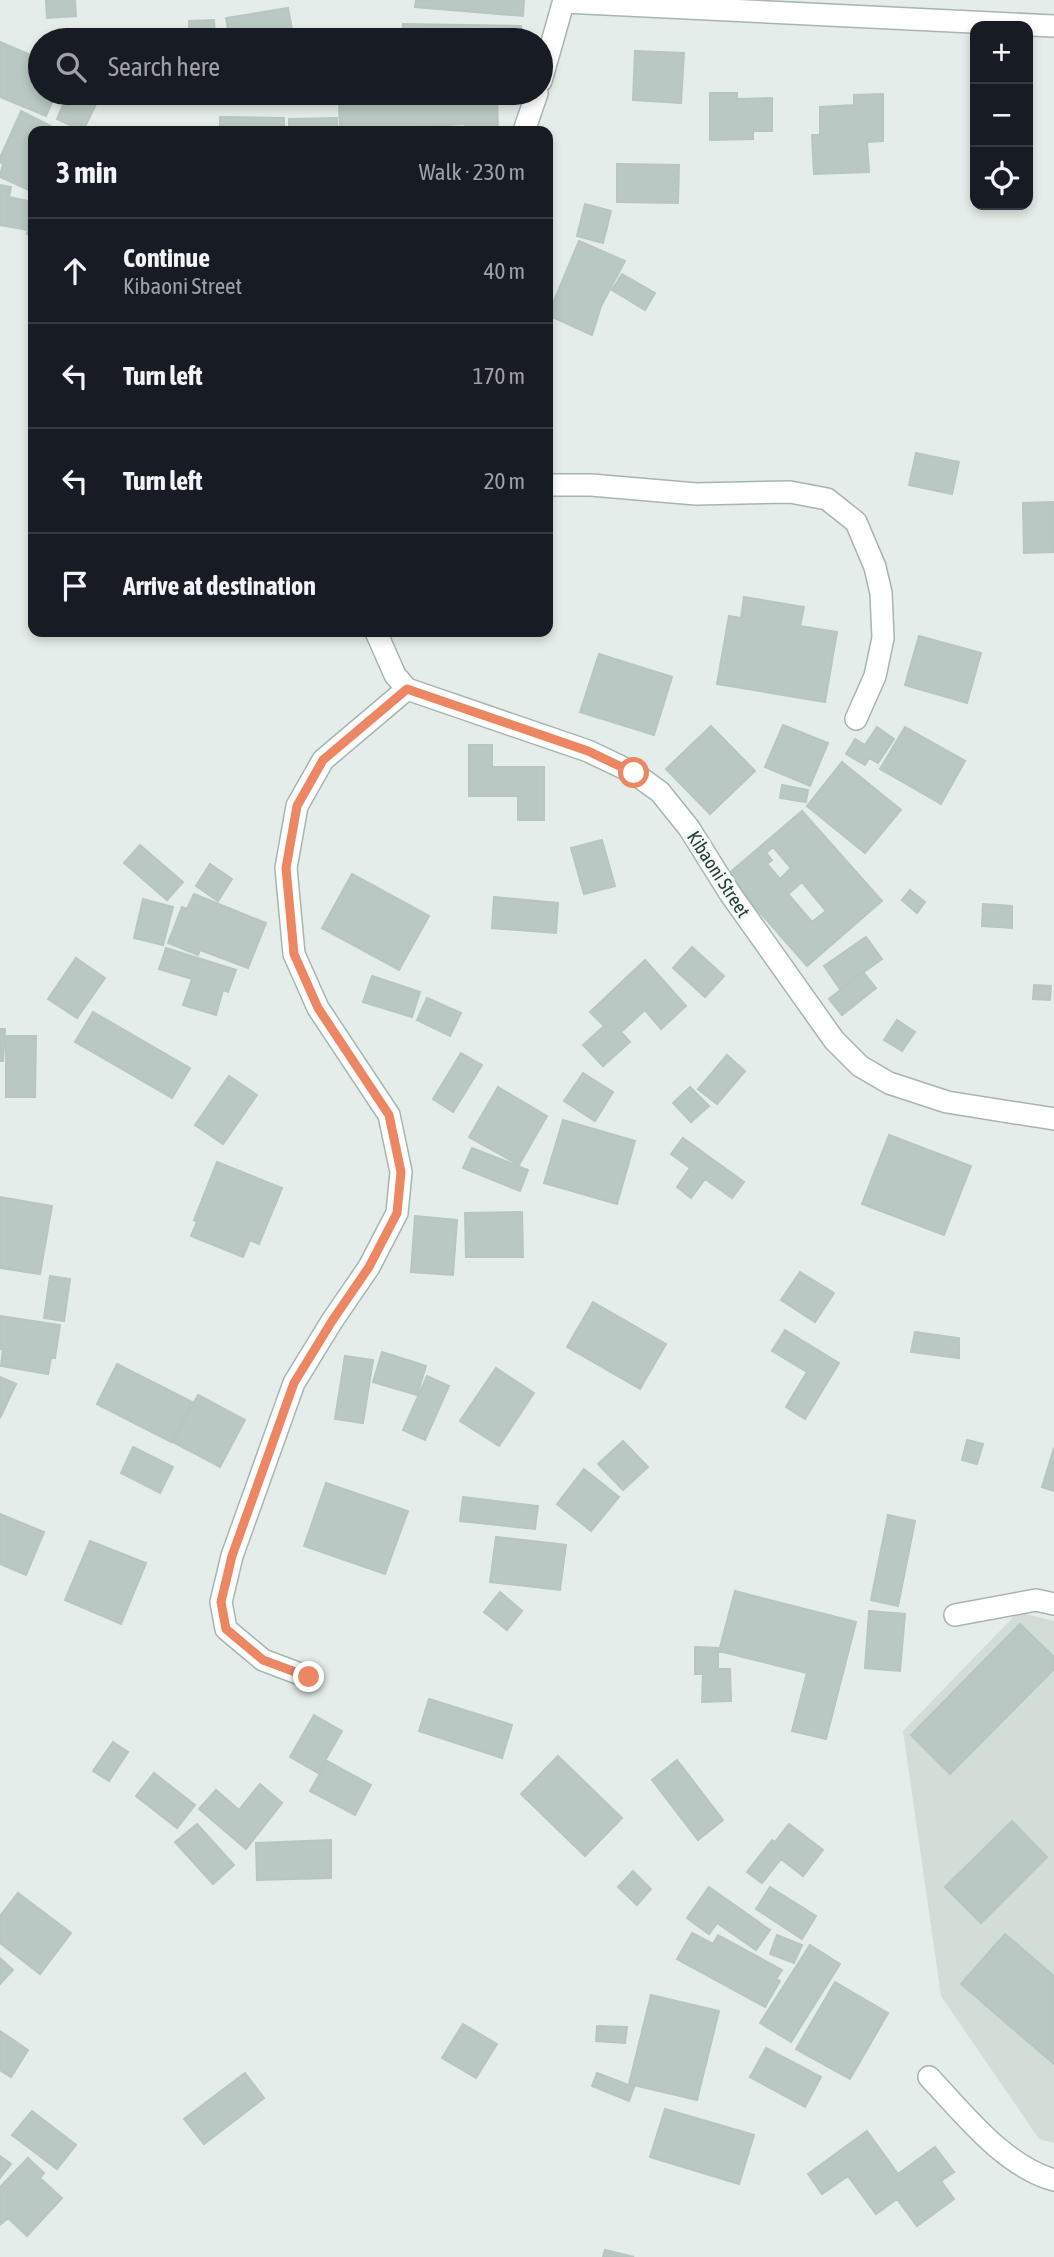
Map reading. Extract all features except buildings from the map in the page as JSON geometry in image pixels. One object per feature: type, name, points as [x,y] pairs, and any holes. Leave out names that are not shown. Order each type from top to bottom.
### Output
[{"type":"street","points":[[553,39],[564,1],[1054,26]]},
{"type":"street","points":[[526,126],[533,105]]},
{"type":"street","points":[[553,485],[591,485],[696,494],[790,492],[827,499],[856,522],[875,567],[881,593],[883,638],[874,676],[856,719]]},
{"type":"street","points":[[309,1677],[263,1660],[235,1637],[226,1629],[221,1602],[232,1556],[294,1383],[369,1267],[397,1213],[401,1172],[389,1115],[318,1008],[294,954],[286,868],[297,806],[323,760],[407,689],[395,675],[378,637]]},
{"type":"street","name":"Kibaoni Street","points":[[407,689],[588,751],[634,773],[660,792],[689,828],[729,892],[834,1040],[860,1066],[889,1083],[947,1102],[1054,1119]]},
{"type":"street","points":[[955,1615],[1036,1600],[1054,1604]]},
{"type":"street","points":[[929,2077],[984,2136],[1035,2174],[1054,2180]]},
{"type":"shaded area","points":[[1018,1612],[1054,1621],[1054,2143],[1039,2139],[941,1996],[903,1731]]},
{"type":"route","points":[[309,1677],[263,1660],[226,1629],[221,1602],[232,1556],[294,1383],[369,1267],[397,1213],[401,1172],[389,1115],[318,1008],[294,954],[286,868],[297,806],[323,760],[407,689],[588,751],[634,773]]}]
